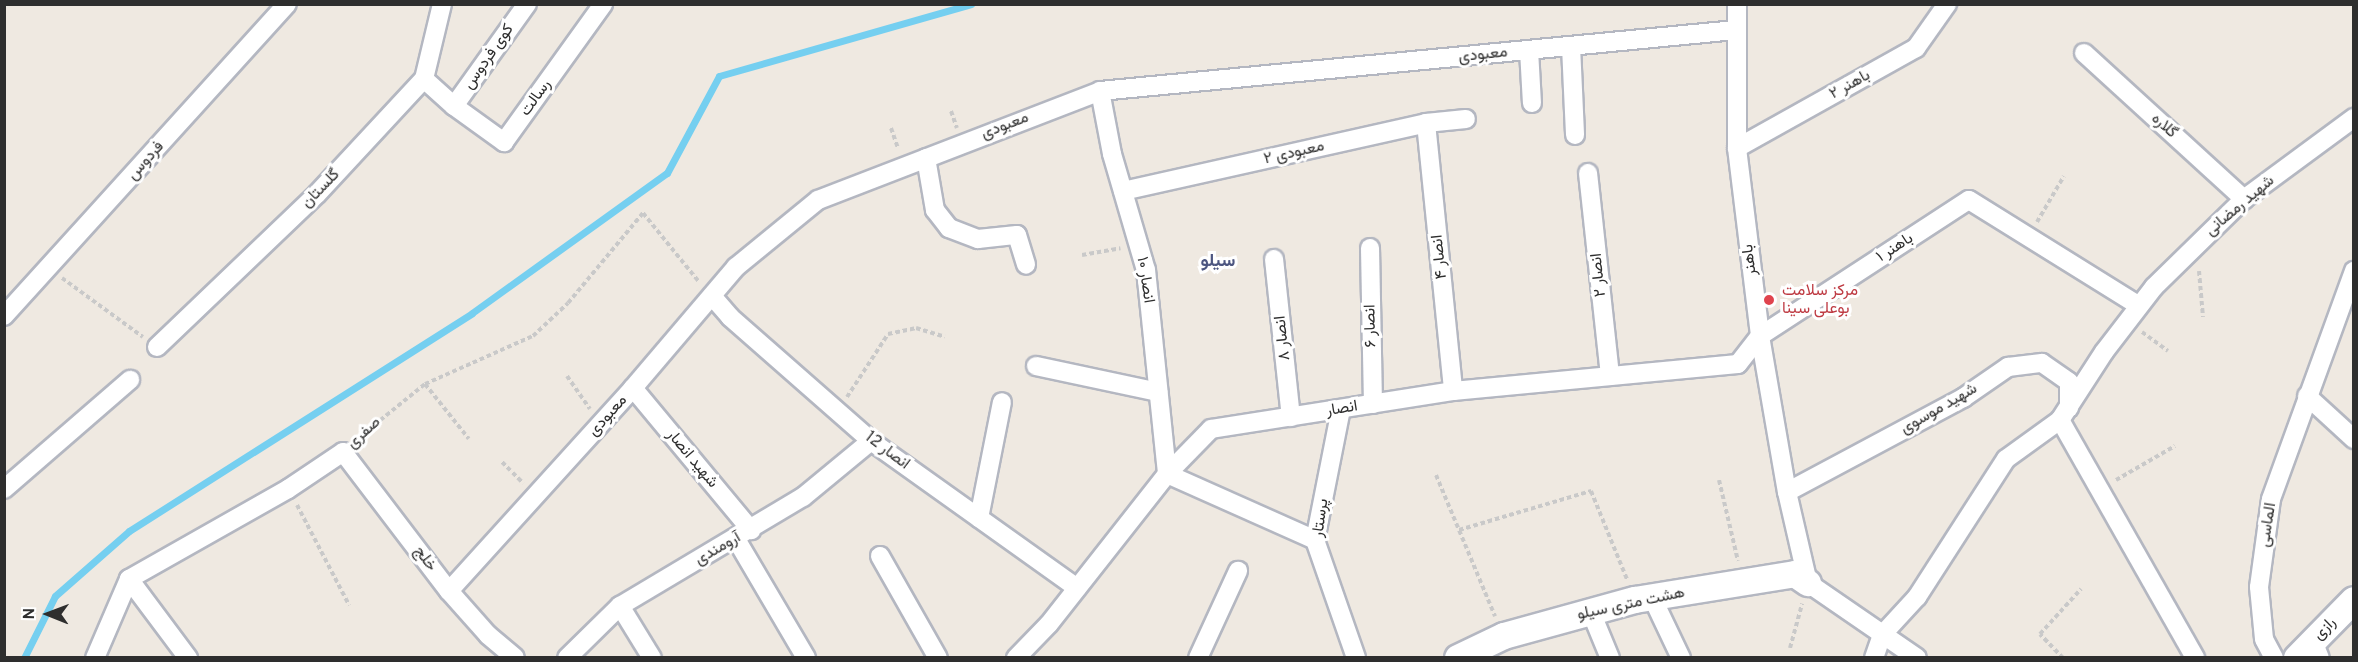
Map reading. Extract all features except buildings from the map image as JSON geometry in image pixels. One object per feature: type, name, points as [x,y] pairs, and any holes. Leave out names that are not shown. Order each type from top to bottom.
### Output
[{"type":"street","name":"فردوس","points":[[4,316],[50,268],[287,4]]},
{"type":"street","name":"گلستان","points":[[157,347],[317,194],[424,79],[442,4]]},
{"type":"street","name":"کوی فردوس","points":[[424,79],[454,106],[526,4]]},
{"type":"street","name":"رسالت","points":[[454,106],[504,142],[603,4]]},
{"type":"street","name":"باهنر","points":[[1737,4],[1737,148],[1760,336],[1787,492],[1808,583]]},
{"type":"street","name":"باهنر ۲","points":[[1737,148],[1916,48],[1947,4]]},
{"type":"street","name":"معبودی","points":[[449,591],[633,388],[736,267],[818,200],[1100,91],[1736,30]]},
{"type":"street","points":[[1571,46],[1575,135]]},
{"type":"street","points":[[1529,50],[1532,103]]},
{"type":"street","name":"گلاره","points":[[2084,53],[2244,199]]},
{"type":"street","name":"انصار ۱۰","points":[[1100,91],[1123,191],[1146,270],[1167,474]]},
{"type":"street","name":"شهید رمضانی","points":[[1882,635],[1917,597],[2006,459],[2065,414],[2139,306],[2196,244],[2244,199],[2354,118]]},
{"type":"street","name":"معبودی ۲","points":[[1123,191],[1426,123],[1466,119]]},
{"type":"street","name":"انصار ۴","points":[[1426,123],[1453,391]]},
{"type":"street","points":[[926,158],[935,210],[949,228],[978,239],[1017,235],[1026,265]]},
{"type":"street","name":"انصار ۲","points":[[1588,173],[1610,376]]},
{"type":"street","name":"باهنر ۱","points":[[1760,336],[1969,200],[2028,235]]},
{"type":"street","points":[[2028,235],[2139,306]]},
{"type":"street","name":"انصار ۶","points":[[1370,248],[1373,404]]},
{"type":"street","name":"انصار ۸","points":[[1274,259],[1291,417]]},
{"type":"street","name":"الماسی","points":[[2274,657],[2264,639],[2259,587],[2271,500],[2354,271]]},
{"type":"street","name":"انصار 12","points":[[712,296],[730,316],[871,441],[1077,588]]},
{"type":"street","name":"انصار","points":[[1016,657],[1077,588],[1167,474],[1211,429],[1453,391],[1738,364],[1760,336]]},
{"type":"street","name":"شهید موسوی","points":[[1787,492],[1964,398],[2008,367],[2042,363],[2069,382],[2065,414]]},
{"type":"street","points":[[1036,366],[1158,392]]},
{"type":"street","points":[[4,489],[130,380]]},
{"type":"street","name":"شهید انصار","points":[[633,388],[744,535],[806,657]]},
{"type":"street","points":[[2307,396],[2354,439]]},
{"type":"street","points":[[980,518],[1002,402]]},
{"type":"street","name":"پرستار","points":[[1341,409],[1315,540],[1356,657]]},
{"type":"street","points":[[2065,414],[2100,489],[2194,657]]},
{"type":"street","name":"آرومندی","points":[[567,657],[620,606],[744,535],[803,497],[871,441]]},
{"type":"street","name":"صفری","points":[[129,579],[288,489],[343,452]]},
{"type":"street","name":"خلج","points":[[343,452],[449,591],[488,635],[515,657]]},
{"type":"street","points":[[1167,474],[1315,540]]},
{"type":"street","points":[[880,556],[938,657]]},
{"type":"street","points":[[1198,657],[1238,571]]},
{"type":"street","name":"هشت متری سیلو","points":[[1469,655],[1504,636],[1644,599],[1795,574],[1808,583]]},
{"type":"street","points":[[101,655],[129,579]]},
{"type":"street","points":[[129,579],[188,657]]},
{"type":"street","points":[[1808,583],[1917,657]]},
{"type":"street","points":[[1644,599],[1681,657]]},
{"type":"street","name":"رازی","points":[[2310,652],[2354,600]]},
{"type":"street","points":[[620,606],[652,657]]},
{"type":"street","points":[[1592,612],[1610,657]]},
{"type":"street","points":[[1874,657],[1882,635]]},
{"type":"path","points":[[2028,235],[2064,176]]},
{"type":"path","name":"صفری","points":[[343,452],[397,403],[425,384],[533,336],[568,303],[643,213],[712,296]]},
{"type":"path","points":[[1082,255],[1138,244]]},
{"type":"path","points":[[2196,244],[2203,317]]},
{"type":"path","points":[[50,268],[157,347]]},
{"type":"path","points":[[2127,322],[2168,351]]},
{"type":"path","points":[[838,412],[875,348],[888,334],[916,328],[945,337]]},
{"type":"path","points":[[567,376],[600,424]]},
{"type":"path","points":[[425,384],[469,439]]},
{"type":"path","points":[[2100,489],[2175,446]]},
{"type":"path","points":[[502,462],[536,496]]},
{"type":"path","points":[[1436,476],[1504,636]]},
{"type":"path","points":[[1719,480],[1743,583]]},
{"type":"path","points":[[288,489],[349,605]]},
{"type":"path","points":[[1459,530],[1591,491],[1644,599]]},
{"type":"path","points":[[1790,648],[1808,583]]},
{"type":"path","points":[[2063,657],[2040,634],[2081,589]]},
{"type":"waterway","points":[[24,658],[55,596],[129,531],[472,313],[667,173],[719,76],[971,4]]},
{"type":"place","name":"مرکز سلامت بوعلی سینا","points":[[1769,300]]},
{"type":"district","name":"سیلو","points":[[1218,262]]}]
